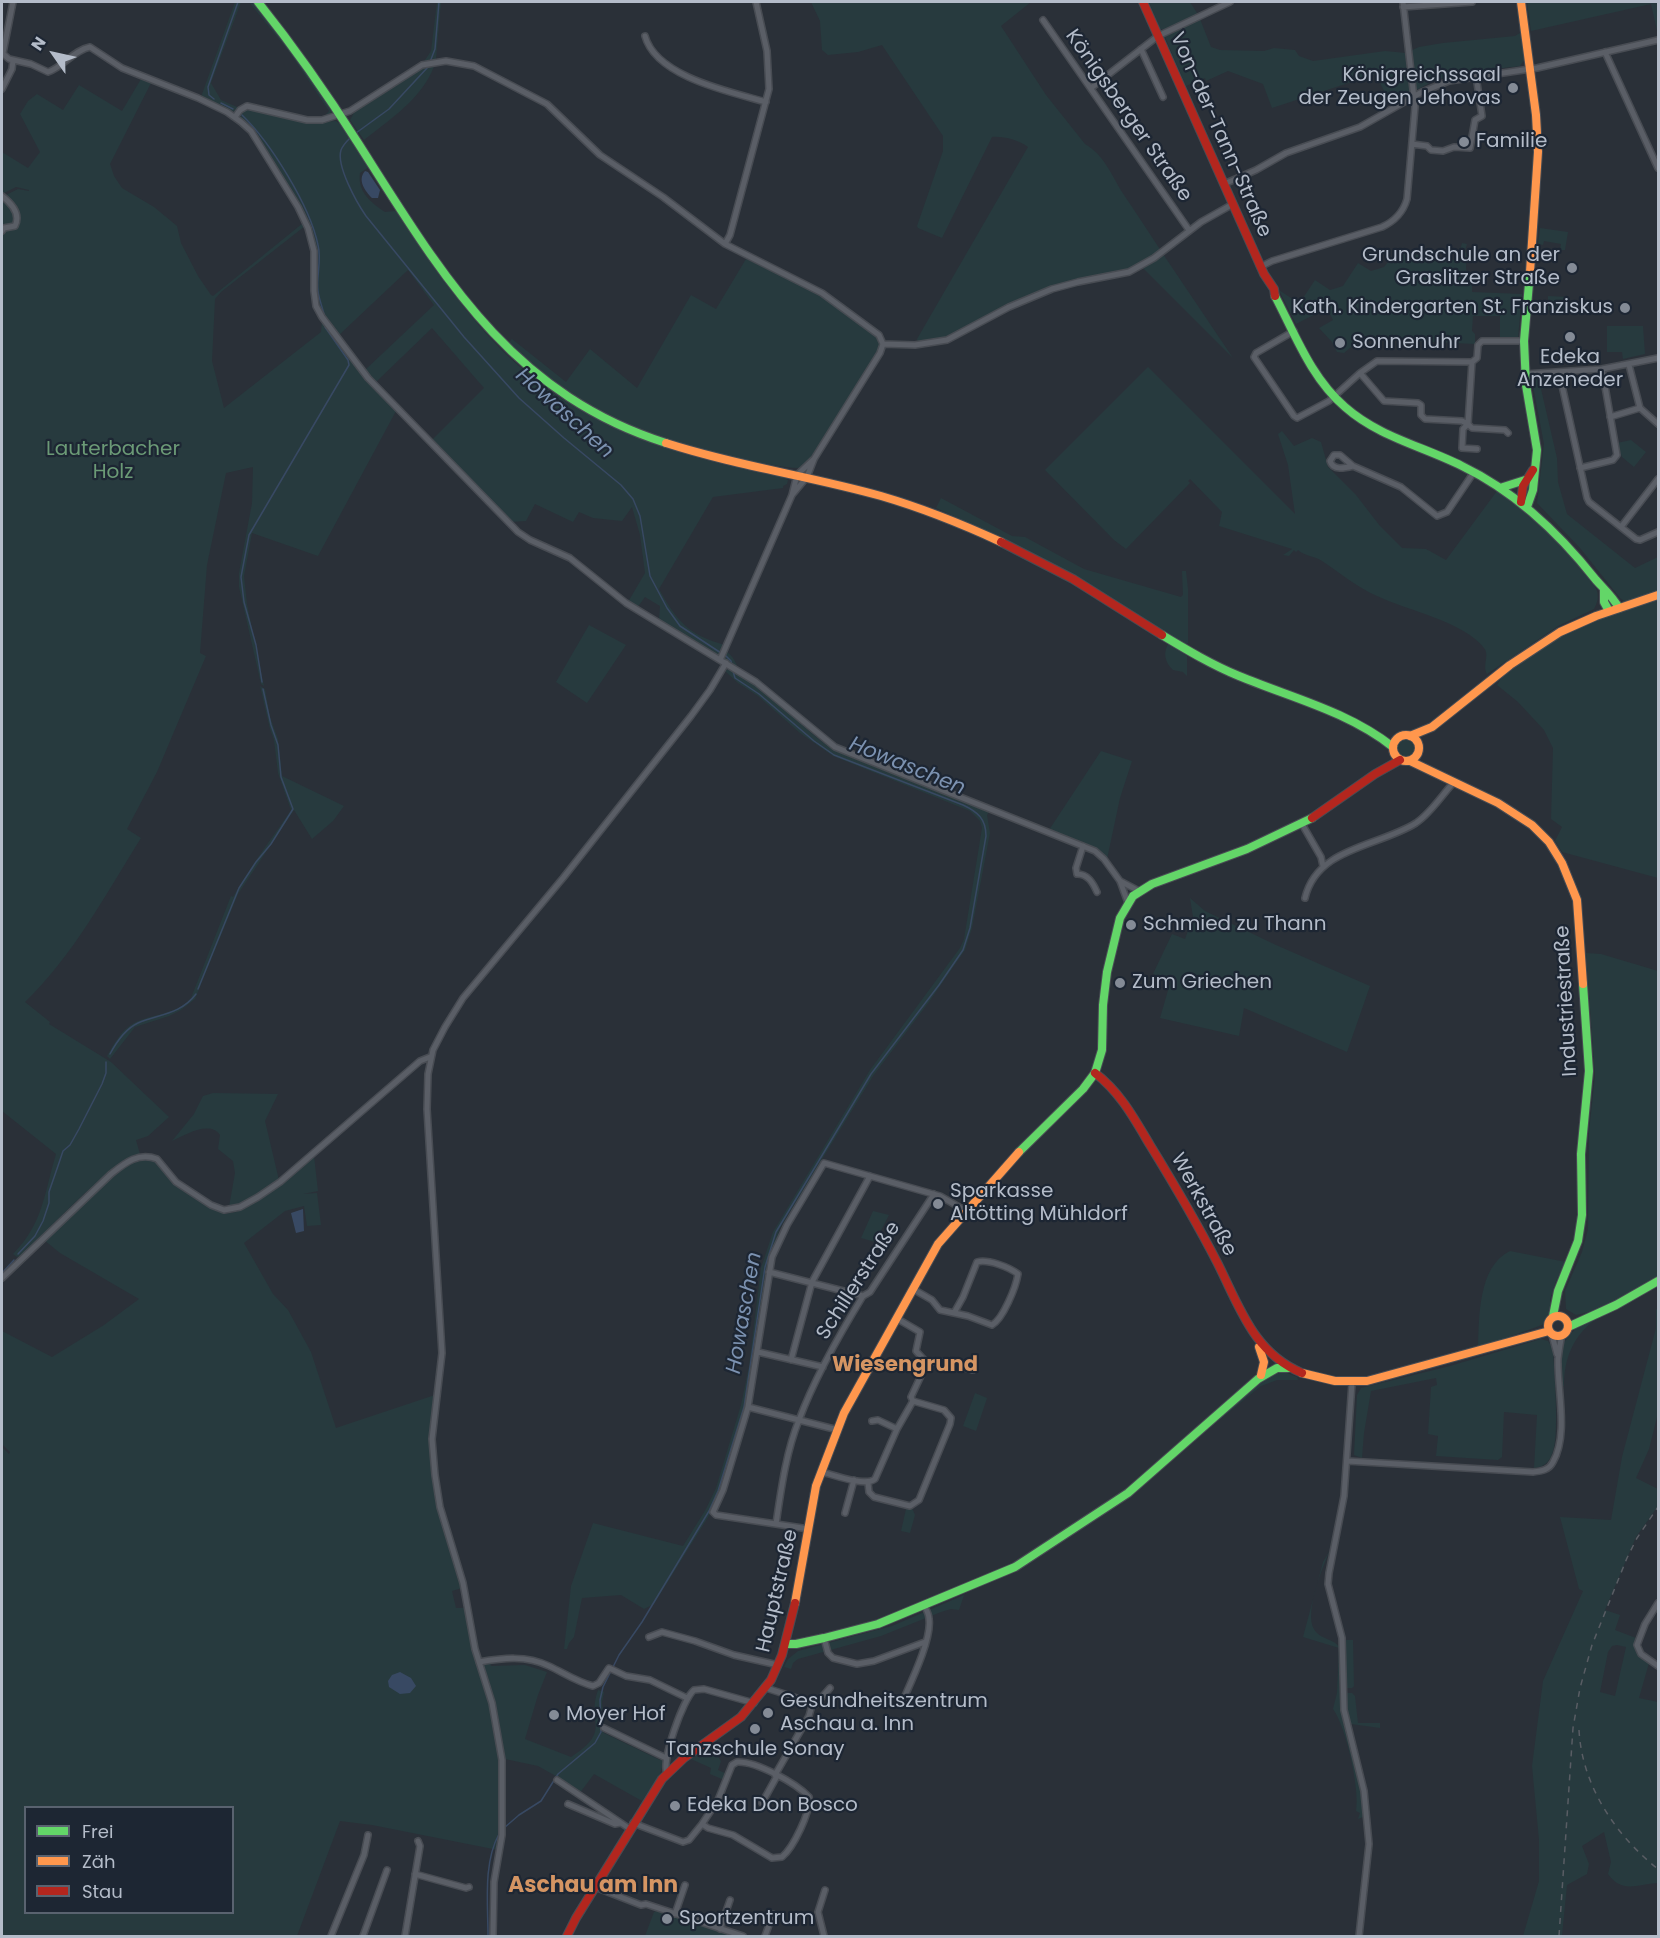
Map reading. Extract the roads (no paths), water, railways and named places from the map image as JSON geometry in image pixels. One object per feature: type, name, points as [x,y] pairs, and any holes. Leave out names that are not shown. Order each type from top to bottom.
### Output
[{"type":"street","points":[[13,2],[2,53],[5,57],[50,71],[83,49],[90,47],[122,68],[198,98],[235,117],[258,141],[298,207],[313,242],[316,306],[326,324],[368,378],[518,532],[570,558],[626,603],[724,661],[766,689],[820,737],[843,752],[1083,846],[1100,855],[1120,881],[1128,903]]},
{"type":"street","points":[[258,2],[296,50],[421,242],[465,304],[502,345],[547,383],[604,418],[655,441],[724,460],[852,488],[925,510],[999,540],[1060,572],[1216,665],[1262,686],[1347,718],[1377,734],[1400,760]]},
{"type":"street","points":[[725,244],[730,235],[769,89],[769,69],[756,2]]},
{"type":"street","name":"Von-der-Tann-Straße","points":[[1143,2],[1268,281],[1267,285],[1274,293],[1318,376],[1333,396],[1355,416],[1384,434],[1474,472],[1524,504],[1577,554],[1619,608]]},
{"type":"street","points":[[1090,88],[1158,36],[1230,2]]},
{"type":"street","points":[[1260,267],[1272,261],[1375,230],[1394,220],[1405,204],[1415,96],[1403,4],[1472,2]]},
{"type":"street","points":[[1521,2],[1536,115],[1537,172],[1524,341],[1527,394],[1537,441],[1533,490],[1524,504]]},
{"type":"street","name":"Königsberger Straße","points":[[1043,20],[1189,230]]},
{"type":"street","points":[[645,36],[646,43],[658,56],[688,77],[705,85],[766,102]]},
{"type":"street","points":[[1224,184],[1286,153],[1359,127],[1415,96],[1449,81],[1530,69],[1659,40]]},
{"type":"street","points":[[1140,49],[1163,97]]},
{"type":"street","points":[[1605,52],[1659,168]]},
{"type":"street","points":[[2,89],[12,69],[13,60]]},
{"type":"street","points":[[235,117],[247,106],[307,120],[322,120],[340,115],[432,63],[456,62],[474,66],[541,100],[600,155],[663,197],[725,244],[822,293],[879,335],[883,344],[880,353],[814,459],[807,477],[792,495]]},
{"type":"street","points":[[1412,144],[1443,151],[1454,147],[1470,148],[1475,120],[1482,116],[1476,76]]},
{"type":"street","points":[[2,196],[15,210],[18,217],[15,226],[4,228],[2,231]]},
{"type":"street","points":[[883,344],[915,345],[947,340],[1033,296],[1066,285],[1129,273],[1142,267],[1189,230],[1233,204]]},
{"type":"street","points":[[1294,331],[1256,353],[1254,359],[1295,417],[1299,418],[1329,401],[1360,373],[1381,360],[1472,362],[1477,358],[1482,341],[1524,341]]},
{"type":"street","points":[[1526,374],[1602,369],[1659,358]]},
{"type":"street","points":[[1472,362],[1468,424],[1463,429],[1462,448],[1477,449]]},
{"type":"street","points":[[1629,365],[1640,408],[1659,424]]},
{"type":"street","points":[[1581,468],[1616,457],[1602,369]]},
{"type":"street","points":[[1559,372],[1588,502],[1638,540],[1659,532]]},
{"type":"street","points":[[1360,373],[1382,400],[1418,403],[1421,407],[1422,418],[1462,421],[1472,428],[1504,430],[1508,433]]},
{"type":"street","points":[[1610,417],[1640,408]]},
{"type":"street","points":[[493,1936],[494,1882],[502,1835],[502,1760],[492,1703],[479,1662],[463,1583],[440,1507],[433,1456],[433,1420],[442,1353],[427,1109],[430,1057],[463,998],[563,878],[717,680],[724,661],[725,650],[792,495],[797,475],[814,459]]},
{"type":"street","points":[[1353,466],[1401,487],[1437,516],[1447,512],[1474,472]]},
{"type":"street","points":[[1524,504],[1521,490],[1534,468]]},
{"type":"street","points":[[1500,488],[1527,479]]},
{"type":"street","points":[[1621,527],[1659,479]]},
{"type":"street","points":[[1604,590],[1604,602],[1609,611]]},
{"type":"street","points":[[1095,1073],[1102,1045],[1103,1005],[1109,961],[1120,918],[1128,903],[1139,891],[1159,881],[1273,838],[1302,824],[1340,800],[1380,770],[1400,760],[1410,761],[1418,754],[1423,736],[1437,723],[1492,678],[1540,644],[1596,616],[1659,595]]},
{"type":"street","points":[[1596,616],[1604,602]]},
{"type":"street","points":[[1380,770],[1398,738],[1403,735],[1410,736],[1420,733],[1437,723]]},
{"type":"street","points":[[1377,734],[1398,738]]},
{"type":"street","points":[[1410,736],[1419,744]]},
{"type":"street","name":"Industriestraße","points":[[1418,754],[1433,771]]},
{"type":"street","name":"Industriestraße","points":[[1410,761],[1510,810],[1541,834],[1562,863],[1576,900],[1589,1071],[1581,1154],[1582,1215],[1578,1241],[1557,1298],[1562,1320]]},
{"type":"street","points":[[1305,898],[1311,882],[1323,866],[1341,855],[1416,822],[1433,807],[1454,782]]},
{"type":"street","points":[[1302,824],[1321,857],[1323,866]]},
{"type":"street","points":[[1083,846],[1076,868],[1077,874],[1083,874],[1088,878],[1097,892]]},
{"type":"street","points":[[1120,881],[1139,891]]},
{"type":"street","points":[[2,1278],[111,1174],[123,1164],[140,1156],[157,1159],[176,1182],[216,1207],[228,1210],[247,1204],[280,1182],[420,1061],[430,1057]]},
{"type":"street","name":"Hauptstraße","points":[[567,1936],[632,1826],[667,1773],[684,1758],[736,1722],[754,1703],[778,1665],[787,1640],[822,1472],[844,1413],[938,1244],[1029,1141],[1083,1089],[1095,1073]]},
{"type":"street","name":"Werkstraße","points":[[1095,1073],[1120,1096],[1165,1169],[1194,1218],[1257,1340],[1275,1359],[1288,1368],[1315,1379],[1332,1382],[1367,1381],[1550,1330]]},
{"type":"street","points":[[809,1529],[716,1515],[713,1512],[723,1490],[748,1407],[769,1272],[780,1237],[824,1164],[934,1194],[966,1211]]},
{"type":"street","points":[[791,1360],[812,1282],[870,1176]]},
{"type":"street","name":"Schillerstraße","points":[[776,1524],[780,1497],[799,1419],[823,1367],[863,1296],[870,1292],[934,1194]]},
{"type":"street","points":[[913,1288],[932,1300],[939,1310],[989,1324],[995,1323],[1008,1302],[1018,1274],[1011,1269],[986,1261],[976,1262],[963,1297],[954,1313]]},
{"type":"street","points":[[769,1272],[863,1296]]},
{"type":"street","points":[[1558,1359],[1549,1319],[1562,1320],[1590,1316],[1616,1305],[1659,1281]]},
{"type":"street","points":[[896,1318],[920,1332],[916,1351],[927,1363]]},
{"type":"street","points":[[1347,1461],[1542,1471],[1553,1462],[1560,1431],[1558,1359],[1562,1335],[1566,1333],[1562,1320]]},
{"type":"street","points":[[1550,1330],[1562,1335]]},
{"type":"street","points":[[1257,1340],[1264,1362],[1260,1377]]},
{"type":"street","points":[[758,1352],[823,1367]]},
{"type":"street","points":[[787,1640],[806,1641],[824,1638],[878,1624],[1015,1567],[1112,1504],[1144,1479],[1260,1377],[1275,1359]]},
{"type":"street","points":[[822,1472],[868,1483],[875,1479],[897,1429],[913,1401],[911,1396],[927,1363],[937,1360],[972,1370]]},
{"type":"street","points":[[1260,1377],[1277,1368],[1288,1368]]},
{"type":"street","points":[[1352,1383],[1344,1496],[1328,1584],[1342,1638],[1342,1690],[1348,1727],[1364,1791],[1369,1844],[1359,1936]]},
{"type":"street","points":[[868,1483],[869,1492],[874,1497],[905,1506],[914,1505],[920,1500],[948,1438],[951,1421],[946,1411],[913,1401]]},
{"type":"street","points":[[748,1407],[838,1430]]},
{"type":"street","points":[[872,1421],[878,1420],[897,1429]]},
{"type":"street","points":[[845,1513],[854,1480]]},
{"type":"street","points":[[1659,1603],[1645,1624],[1637,1646],[1641,1654],[1659,1666]]},
{"type":"street","points":[[904,1698],[925,1642],[929,1619],[924,1605]]},
{"type":"street","points":[[649,1637],[662,1632],[734,1655],[778,1665]]},
{"type":"street","points":[[824,1638],[828,1653],[833,1658],[857,1664],[874,1661],[925,1642]]},
{"type":"street","points":[[479,1662],[505,1658],[529,1659],[548,1665],[592,1686],[599,1683],[609,1668],[626,1676],[650,1680],[677,1691],[687,1698]]},
{"type":"street","points":[[765,1688],[812,1705]]},
{"type":"street","points":[[812,1705],[815,1705],[830,1688]]},
{"type":"street","points":[[667,1773],[665,1771],[666,1758],[687,1698],[694,1690],[704,1689],[754,1703]]},
{"type":"street","points":[[762,1803],[811,1711],[812,1705]]},
{"type":"street","points":[[604,1728],[666,1758]]},
{"type":"street","points":[[557,1780],[620,1823],[682,1842],[689,1840],[718,1800],[734,1763],[744,1762],[776,1775],[803,1791],[810,1800],[803,1822],[783,1856],[772,1857],[733,1836],[702,1824]]},
{"type":"street","points":[[568,1804],[615,1824],[620,1823]]},
{"type":"street","points":[[332,1936],[364,1855],[368,1835]]},
{"type":"street","points":[[405,1936],[420,1846],[418,1841]]},
{"type":"street","points":[[363,1936],[387,1870]]},
{"type":"street","points":[[415,1874],[466,1888],[470,1887]]},
{"type":"street","points":[[675,1914],[685,1886]]},
{"type":"street","points":[[595,1887],[641,1905],[646,1904],[743,1936]]},
{"type":"street","points":[[824,1936],[818,1912],[825,1890]]},
{"type":"street","points":[[720,1929],[730,1900]]},
{"type":"street","points":[[765,1936],[773,1914]]},
{"type":"water","points":[[365,171],[380,190],[378,198],[372,198],[363,185],[362,178]]},
{"type":"water","points":[[303,1209],[304,1231],[296,1233],[291,1213]]},
{"type":"water","points":[[400,1672],[411,1678],[416,1686],[410,1693],[400,1694],[389,1687],[388,1681],[392,1675]]},
{"type":"waterway","points":[[214,99],[209,95],[208,87],[238,2]]},
{"type":"waterway","name":"Howaschen","points":[[430,62],[435,49],[439,2]]},
{"type":"waterway","name":"Howaschen","points":[[356,133],[389,109],[428,67]]},
{"type":"waterway","points":[[221,103],[233,109]]},
{"type":"waterway","points":[[242,115],[277,158],[307,212],[319,251],[318,291],[324,314]]},
{"type":"waterway","name":"Howaschen","points":[[350,138],[341,150],[340,157],[344,174],[366,216],[464,337],[519,398],[621,485],[633,499],[640,516],[650,576],[667,608],[680,626],[721,653]]},
{"type":"waterway","points":[[262,682],[256,645],[244,602],[241,577],[249,535],[349,365],[348,360],[325,327]]},
{"type":"waterway","name":"Howaschen","points":[[725,655],[731,661],[732,666]]},
{"type":"waterway","name":"Howaschen","points":[[613,1667],[709,1511],[718,1491],[744,1407],[765,1267],[776,1232],[871,1074],[963,950],[970,928],[986,836],[983,821],[977,813],[963,805],[834,755],[759,694],[735,678],[733,671]]},
{"type":"waterway","points":[[198,989],[239,888],[293,809],[281,777],[278,745],[263,689]]},
{"type":"waterway","points":[[110,1054],[122,1036],[133,1026],[177,1010],[196,994]]},
{"type":"waterway","points":[[18,1254],[35,1236],[43,1221],[49,1203],[49,1192],[63,1151],[70,1145],[102,1084],[106,1073],[106,1062]]},
{"type":"waterway","points":[[2,1273],[14,1260]]},
{"type":"waterway","name":"Howaschen","points":[[504,1828],[541,1801],[558,1774],[595,1743],[601,1732],[600,1700],[603,1687],[611,1671]]},
{"type":"waterway","name":"Howaschen","points":[[488,1936],[488,1871],[499,1834]]},
{"type":"railway","points":[[1559,1936],[1573,1728],[1580,1688],[1592,1645],[1627,1558],[1637,1538],[1658,1507]]},
{"type":"railway","points":[[1579,1730],[1587,1771],[1604,1808],[1628,1841],[1658,1869]]},
{"type":"place","name":"Königreichssaal der Zeugen Jehovas","points":[[1513,88]]},
{"type":"place","name":"Familie","points":[[1464,142]]},
{"type":"place","name":"Grundschule an der Graslitzer Straße","points":[[1572,268]]},
{"type":"place","name":"Kath. Kindergarten St. Franziskus","points":[[1625,308]]},
{"type":"place","name":"Edeka Anzeneder","points":[[1570,337]]},
{"type":"place","name":"Sonnenuhr","points":[[1340,343]]},
{"type":"place","name":"Schmied zu Thann","points":[[1131,925]]},
{"type":"place","name":"Zum Griechen","points":[[1120,983]]},
{"type":"place","name":"Sparkasse Altötting Mühldorf","points":[[938,1204]]},
{"type":"place","name":"Gesundheitszentrum Aschau a. Inn","points":[[768,1713]]},
{"type":"place","name":"Moyer Hof","points":[[554,1715]]},
{"type":"place","name":"Tanzschule Sonay","points":[[755,1729]]},
{"type":"place","name":"Edeka Don Bosco","points":[[675,1806]]},
{"type":"place","name":"Sportzentrum","points":[[667,1919]]},
{"type":"district","name":"Wiesengrund","points":[[905,1366]]},
{"type":"district","name":"Aschau am Inn","points":[[593,1886]]},
{"type":"park label","name":"Lauterbacher Holz","points":[[113,462]]}]
